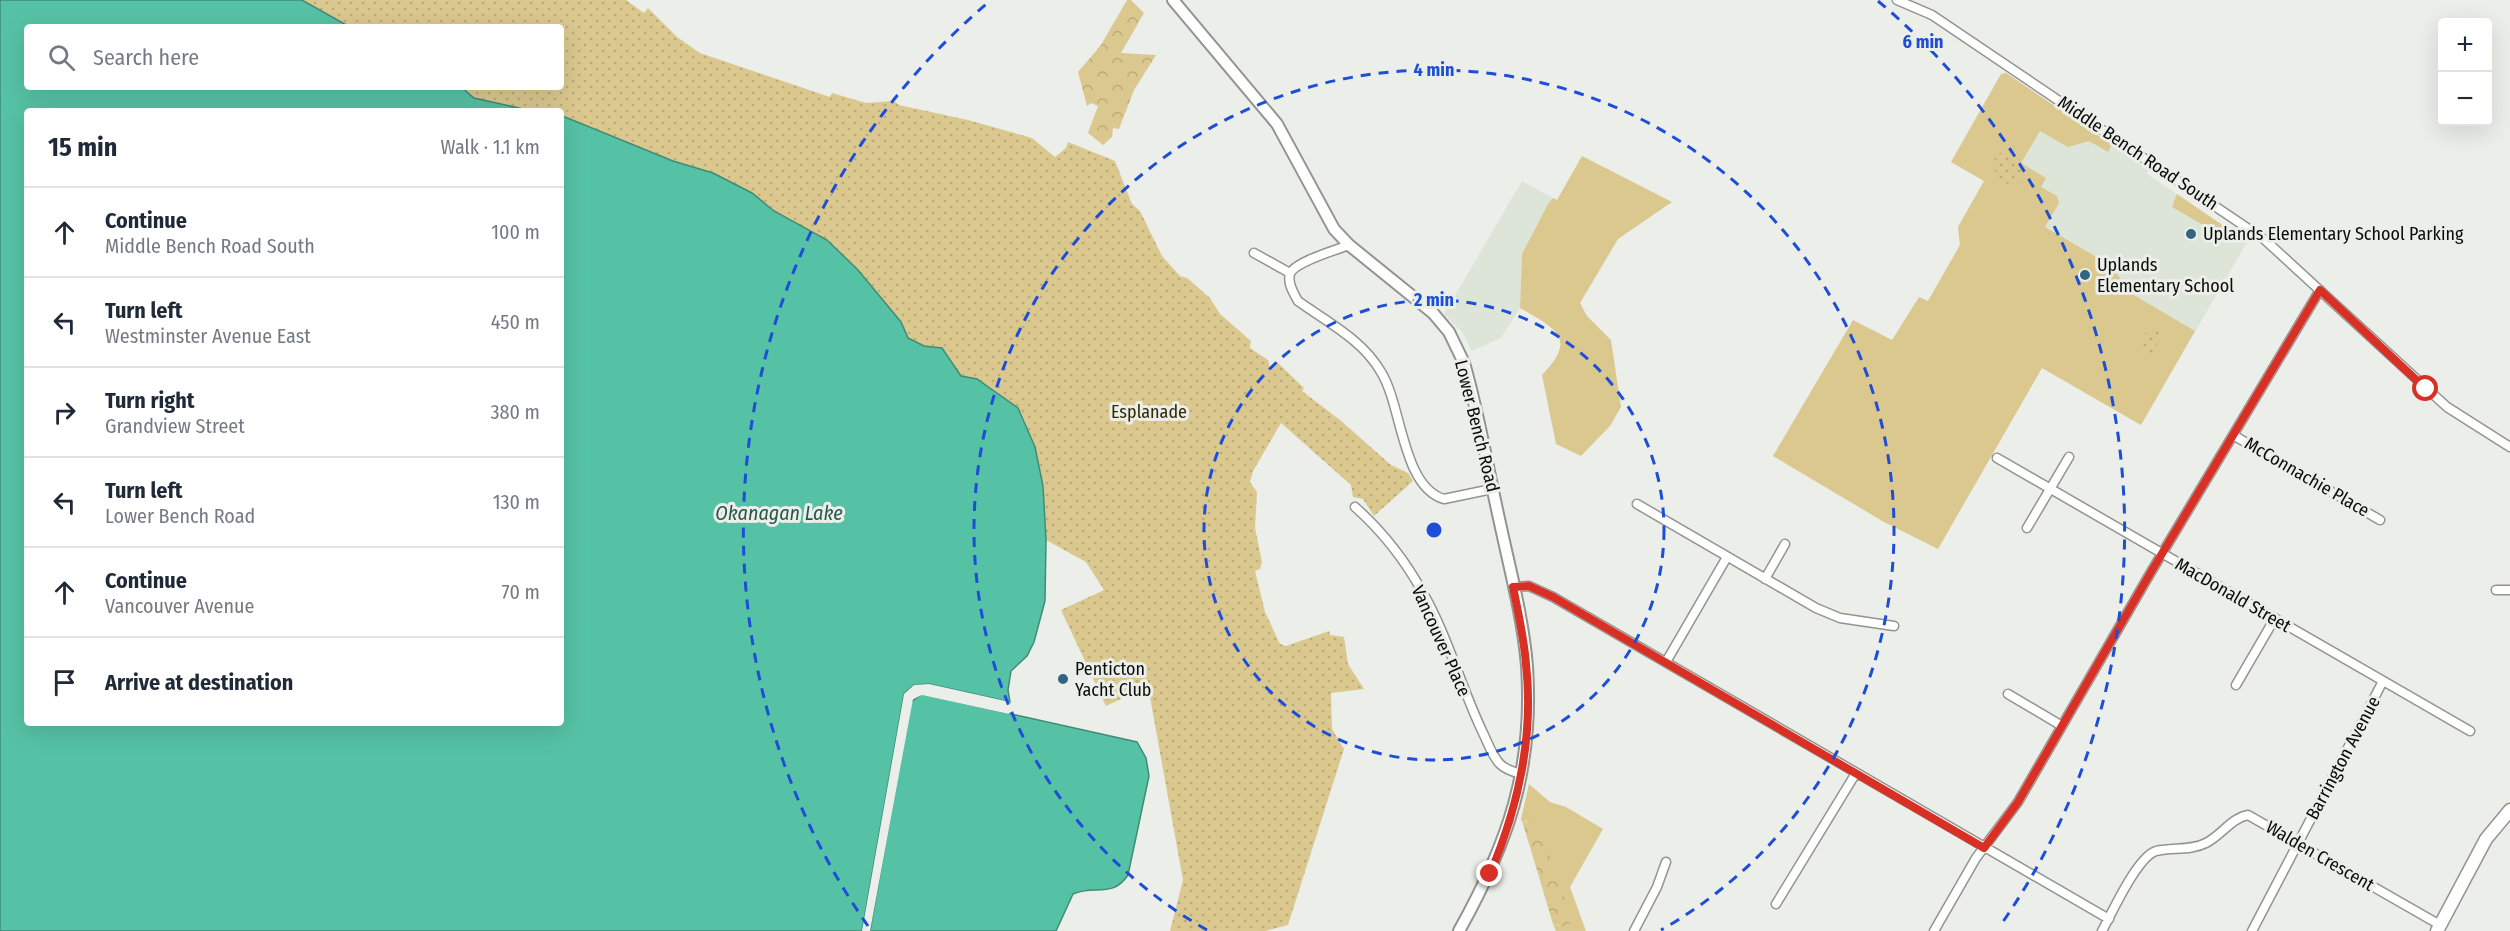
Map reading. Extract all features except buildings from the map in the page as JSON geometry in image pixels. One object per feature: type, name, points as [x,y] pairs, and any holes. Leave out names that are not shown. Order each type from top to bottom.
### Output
[{"type":"main road","points":[[2439,928],[2486,839],[2510,810]]},
{"type":"street","name":"Lower Bench Road","points":[[1173,0],[1277,124],[1328,220],[1349,245],[1424,305],[1449,332],[1464,363],[1513,587],[1527,676],[1526,739],[1521,774],[1504,840],[1490,874],[1459,931]]},
{"type":"street","name":"Middle Bench Road South","points":[[1897,0],[1922,10],[2249,229],[2281,253],[2447,407],[2510,447]]},
{"type":"street","points":[[1349,245],[1298,265],[1290,273],[1289,281],[1298,301],[1356,342],[1381,370],[1394,399],[1411,462],[1426,489],[1444,499],[1492,489]]},
{"type":"street","points":[[1254,253],[1290,273]]},
{"type":"street","points":[[1935,931],[1984,848],[2018,802],[2320,290]]},
{"type":"street","name":"McConnachie Place","points":[[2233,435],[2380,520]]},
{"type":"street","points":[[2027,528],[2069,457]]},
{"type":"street","name":"MacDonald Street","points":[[1996,458],[2470,731]]},
{"type":"street","points":[[1636,504],[1827,614],[1894,626]]},
{"type":"street","name":"Vancouver Place","points":[[1355,507],[1371,521],[1424,594],[1444,637],[1469,704],[1496,759],[1504,768],[1521,774]]},
{"type":"street","points":[[1765,579],[1785,544]]},
{"type":"street","points":[[1666,662],[1727,557]]},
{"type":"street","points":[[1513,587],[1529,586],[1553,597],[2109,919]]},
{"type":"street","points":[[2496,590],[2510,590]]},
{"type":"street","points":[[2236,686],[2275,618]]},
{"type":"street","name":"Barrington Avenue","points":[[2252,931],[2384,681]]},
{"type":"street","points":[[2008,694],[2062,726]]},
{"type":"street","points":[[1776,904],[1856,773]]},
{"type":"street","name":"Walden Crescent","points":[[2102,931],[2141,864],[2152,853],[2190,849],[2205,843],[2241,817],[2255,818],[2439,928]]},
{"type":"street","points":[[1634,931],[1658,887],[1666,862]]},
{"type":"shaded area","name":"Uplands Elementary School","points":[[2006,73],[2151,170],[2146,173],[2247,242],[2141,425],[1928,302],[1960,245],[1958,227],[1984,181],[1951,162],[2001,74]]},
{"type":"shaded area","points":[[1522,181],[1553,198],[1522,254],[1520,308],[1501,338],[1472,351],[1462,332],[1444,314]]},
{"type":"green space","name":"Esplanade","points":[[302,0],[626,0],[644,13],[648,8],[677,37],[700,53],[830,97],[832,93],[866,103],[894,101],[899,105],[968,120],[1032,138],[1055,157],[1066,148],[1068,142],[1115,161],[1132,204],[1140,211],[1162,256],[1180,276],[1187,278],[1210,298],[1220,314],[1251,341],[1250,348],[1268,360],[1271,371],[1277,362],[1304,388],[1302,391],[1340,420],[1391,465],[1408,473],[1413,481],[1374,516],[1363,499],[1353,497],[1351,485],[1281,423],[1253,471],[1250,482],[1257,492],[1255,528],[1262,562],[1260,569],[1255,571],[1265,612],[1280,644],[1286,646],[1329,631],[1330,635],[1344,637],[1348,664],[1364,689],[1331,693],[1332,729],[1344,749],[1288,925],[1265,931],[1170,931],[1183,880],[1148,686],[1106,706],[1061,610],[1104,590],[1086,562],[1046,540],[1043,486],[1035,447],[1018,408],[977,379],[961,377],[942,348],[924,346],[908,338],[901,322],[858,270],[794,221],[774,211],[752,193],[713,173],[673,161],[564,118],[564,108],[519,108],[474,98],[465,90],[564,90],[564,24],[345,24]]},
{"type":"green space","points":[[1127,0],[1131,0],[1144,13],[1121,53],[1156,55],[1134,90],[1119,129],[1113,128],[1112,137],[1103,145],[1088,133],[1098,106],[1091,103],[1087,106],[1078,72],[1101,45]]},
{"type":"green space","points":[[2006,73],[2112,145],[2108,152],[2089,141],[2068,147],[2040,131],[2021,163],[2046,178],[2041,187],[2057,196],[2059,203],[2045,227],[2100,259],[2103,266],[2117,274],[2132,294],[2195,331],[2141,425],[2042,368],[1938,549],[1884,522],[1773,456],[1853,320],[1892,340],[1919,297],[1928,301],[1960,245],[1958,227],[1984,181],[1951,162],[2001,74]]},
{"type":"green space","points":[[1999,152],[2025,170],[2015,188],[2001,180],[1991,165]]},
{"type":"green space","points":[[1582,156],[1672,202],[1618,239],[1580,303],[1587,316],[1611,340],[1621,407],[1610,426],[1581,456],[1556,444],[1542,375],[1559,352],[1558,336],[1544,322],[1520,308],[1522,254],[1548,204],[1553,198],[1557,200]]},
{"type":"green space","points":[[2177,194],[2234,233],[2229,240],[2172,207]]},
{"type":"green space","points":[[2157,328],[2164,332],[2151,355],[2138,347],[2147,330]]},
{"type":"green space","points":[[1529,784],[1550,802],[1566,807],[1603,829],[1570,887],[1586,931],[1556,931],[1553,924],[1560,926],[1527,820],[1523,824],[1521,819]]},
{"type":"green space","points":[[1531,818],[1538,820],[1572,920],[1567,927],[1553,924],[1523,824]]},
{"type":"water","name":"Okanagan Lake","points":[[0,0],[302,0],[345,24],[24,24],[24,90],[465,90],[474,98],[519,108],[24,108],[24,726],[564,726],[564,117],[673,161],[713,173],[752,193],[774,211],[827,240],[858,270],[901,322],[908,338],[924,346],[942,348],[961,376],[977,379],[1018,408],[1035,447],[1043,486],[1046,540],[1045,601],[1034,642],[1027,656],[1011,671],[1008,690],[1010,702],[929,684],[914,685],[904,694],[862,931],[0,931]]},
{"type":"water","points":[[922,694],[1137,742],[1146,758],[1149,776],[1128,875],[1122,882],[1109,889],[1088,890],[1073,894],[1056,931],[870,931],[911,702]]},
{"type":"pier","points":[[929,684],[1010,702],[1010,705],[928,687],[915,688],[907,695],[865,931],[862,931],[904,694],[914,685]]},
{"type":"pier","points":[[922,692],[1009,711],[1009,714],[922,695],[913,699],[870,931],[867,931],[908,701],[912,696]]},
{"type":"place","name":"Uplands Elementary School Parking","points":[[2191,234]]},
{"type":"place","name":"Uplands Elementary School","points":[[2085,275]]},
{"type":"place","name":"Penticton Yacht Club","points":[[1063,679]]},
{"type":"route","points":[[1490,874],[1514,809],[1526,739],[1527,665],[1513,587],[1529,586],[1553,597],[1984,848],[2018,802],[2273,365],[2320,290],[2426,389]]}]
